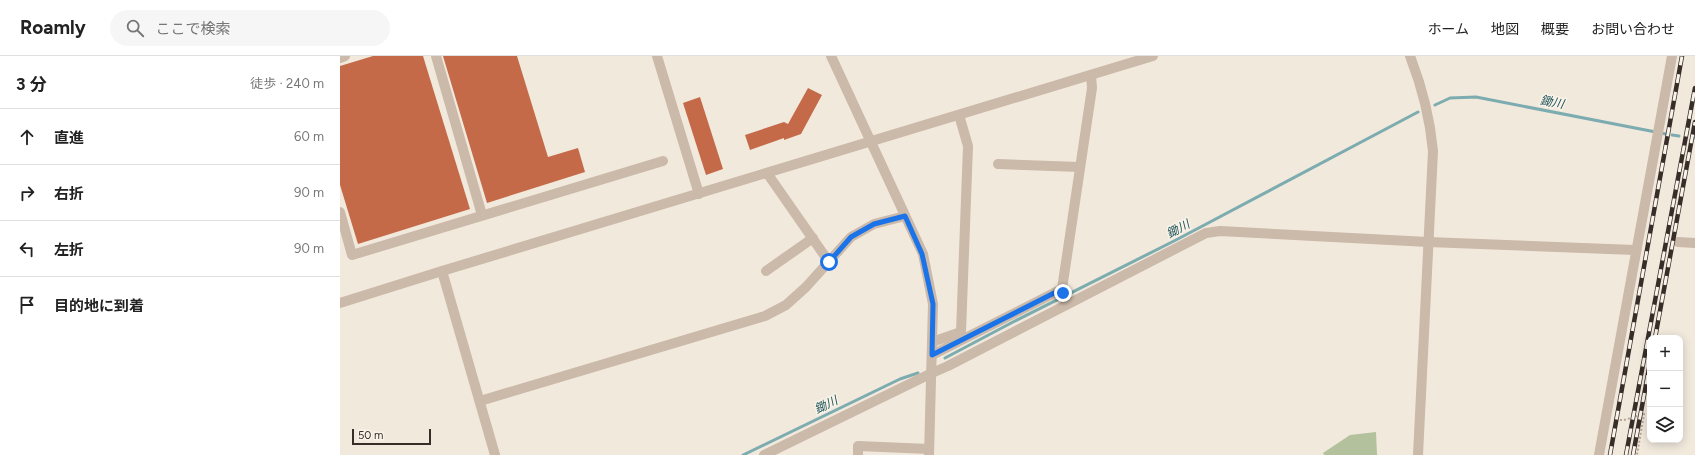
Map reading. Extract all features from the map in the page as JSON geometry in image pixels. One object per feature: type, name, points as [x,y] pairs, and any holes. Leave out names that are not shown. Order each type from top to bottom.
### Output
[{"type":"street","points":[[340,58],[346,56]]},
{"type":"street","points":[[436,56],[482,215]]},
{"type":"street","points":[[657,56],[699,194]]},
{"type":"street","points":[[832,56],[922,254],[933,304],[929,452],[858,446],[858,455]]},
{"type":"street","points":[[340,303],[1091,75],[1140,58],[1153,56]]},
{"type":"street","points":[[1410,56],[1424,97],[1431,130],[1433,151],[1418,455]]},
{"type":"street","points":[[1599,455],[1672,56]]},
{"type":"street","points":[[1065,297],[1080,167],[1092,88],[1091,75]]},
{"type":"street","points":[[932,342],[961,332],[968,146],[959,115]]},
{"type":"street","points":[[340,212],[352,255],[664,161]]},
{"type":"street","points":[[998,164],[1080,167]]},
{"type":"street","points":[[767,173],[829,262]]},
{"type":"street","points":[[480,401],[765,316],[786,305],[806,287],[851,237],[874,224],[905,216]]},
{"type":"street","points":[[932,355],[1206,233],[1220,231],[1428,242],[1636,250]]},
{"type":"street","points":[[766,271],[813,238]]},
{"type":"street","points":[[1678,242],[1695,243]]},
{"type":"street","points":[[442,271],[495,455]]},
{"type":"street","points":[[764,455],[932,372],[948,366],[1065,297]]},
{"type":"path","points":[[1605,420],[1624,420],[1644,414],[1637,455]]},
{"type":"green space","points":[[1376,432],[1377,455],[1324,455],[1323,453],[1350,435]]},
{"type":"building","points":[[373,56],[423,56],[470,209],[358,244],[340,185],[340,66]]},
{"type":"building","points":[[443,56],[517,56],[548,157],[578,148],[585,172],[487,203]]},
{"type":"building","points":[[808,88],[822,95],[801,134],[784,140],[784,138],[750,150],[745,135],[784,122],[788,124]]},
{"type":"building","points":[[700,97],[723,169],[706,175],[683,103]]},
{"type":"waterway","name":"鋤川","points":[[1435,105],[1450,98],[1476,97],[1666,134]]},
{"type":"waterway","name":"鋤川","points":[[945,358],[1176,240],[1418,112]]},
{"type":"waterway","name":"鋤川","points":[[1672,135],[1679,136]]},
{"type":"waterway","name":"鋤川","points":[[743,455],[900,379],[918,373]]},
{"type":"railway","points":[[1610,455],[1682,56]]},
{"type":"railway","points":[[1626,455],[1695,88]]},
{"type":"railway","points":[[1656,335],[1695,122]]},
{"type":"railway","points":[[1633,455],[1649,371]]},
{"type":"route","points":[[829,262],[851,237],[874,224],[905,216],[922,254],[933,304],[932,355],[1062,289],[1063,293]]}]
